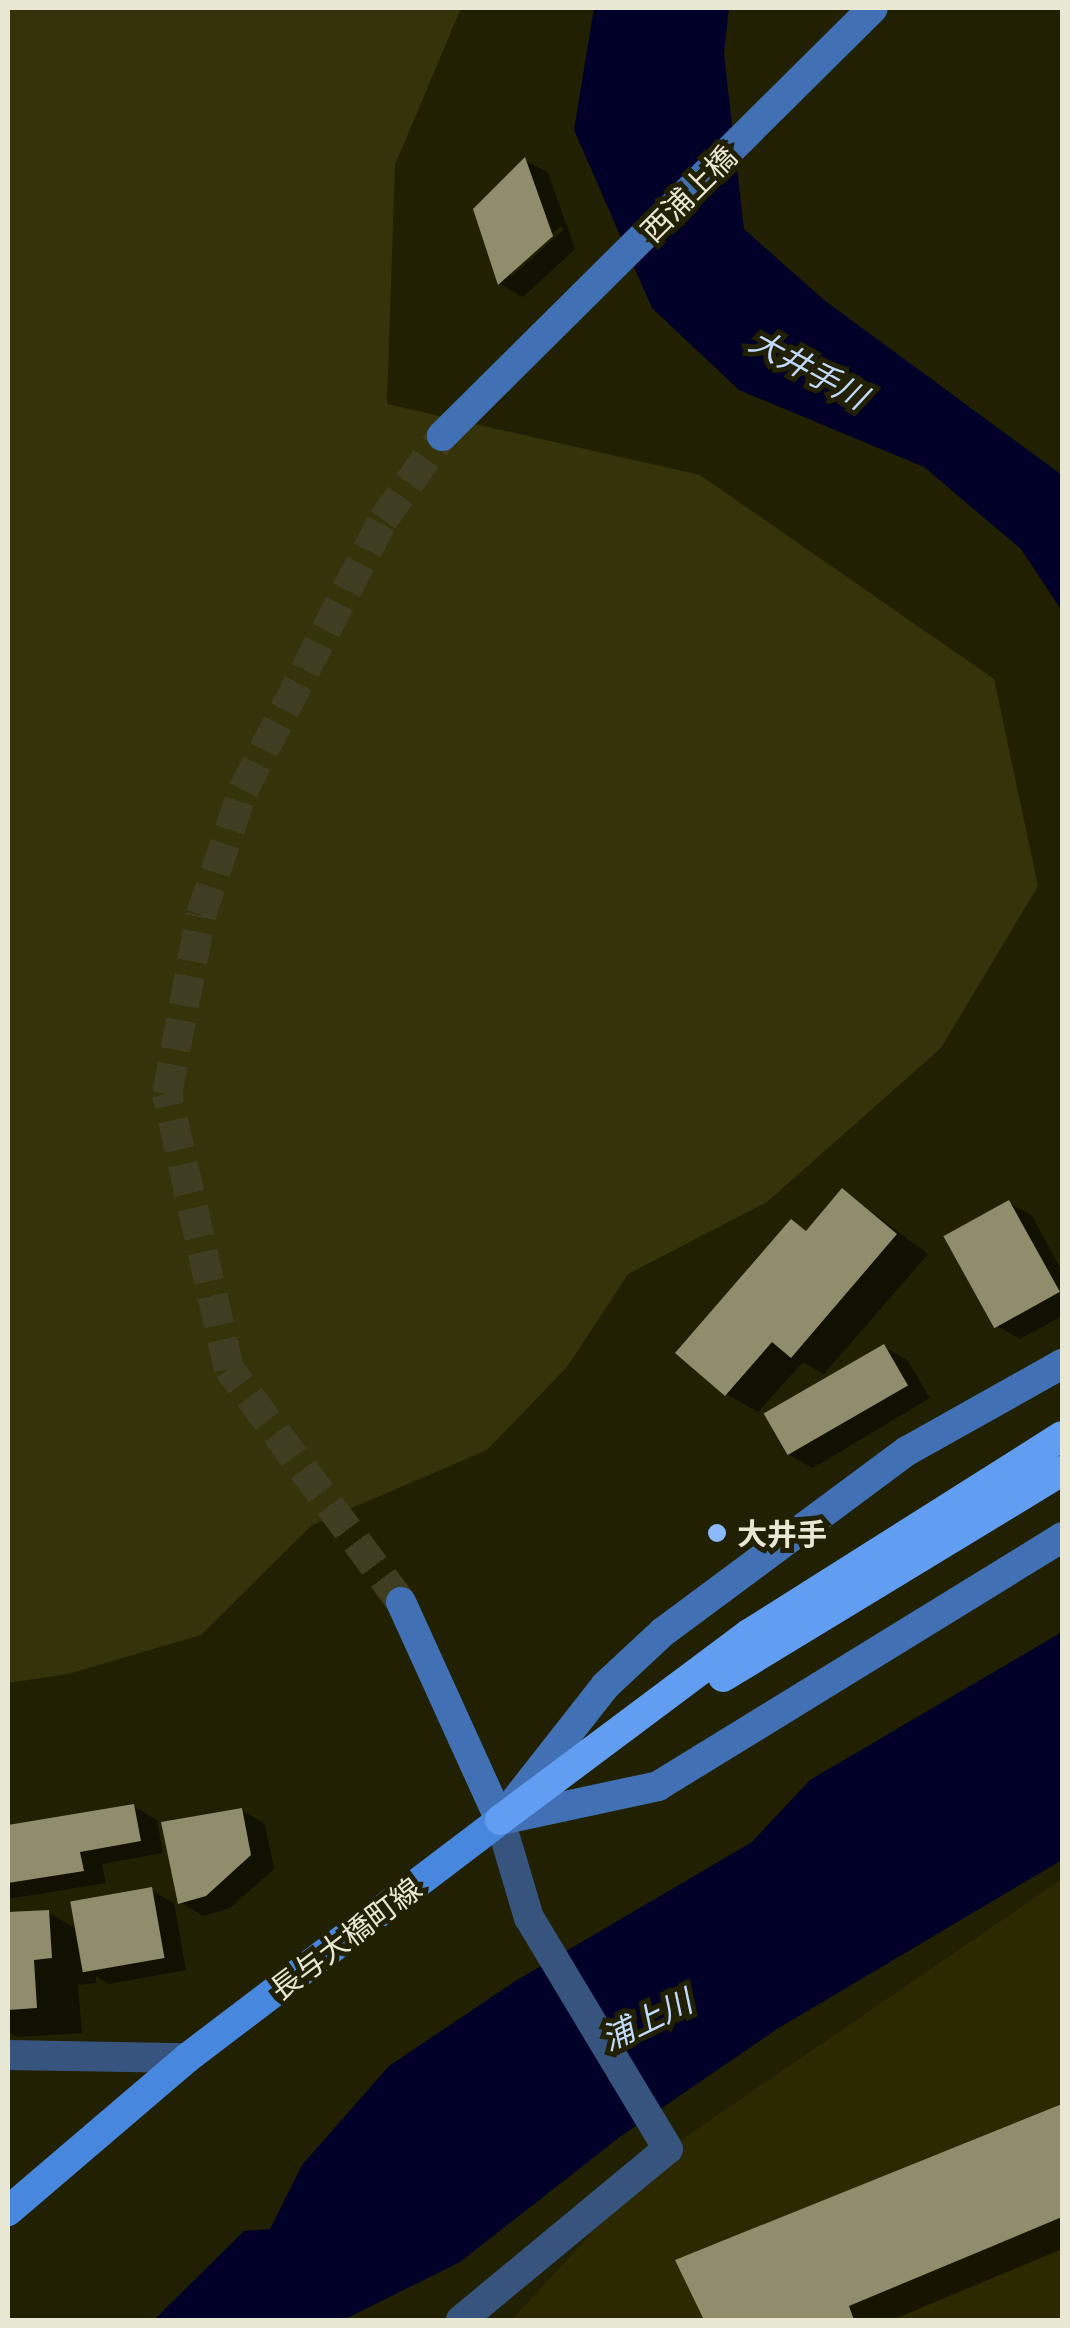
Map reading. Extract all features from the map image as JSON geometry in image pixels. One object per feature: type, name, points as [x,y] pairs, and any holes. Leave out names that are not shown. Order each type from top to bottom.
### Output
[{"type":"highway","points":[[500,1820],[1062,1436]]},
{"type":"highway","points":[[756,1643],[1062,1470]]},
{"type":"main road","name":"長与大橋町線","points":[[8,2212],[187,2058],[500,1820]]},
{"type":"street","name":"西浦上橋","points":[[442,436],[874,8]]},
{"type":"street","points":[[500,1820],[605,1686],[663,1632],[906,1450],[1062,1364]]},
{"type":"street","points":[[500,1820],[658,1786],[1062,1537]]},
{"type":"street","points":[[401,1602],[500,1820],[529,1918],[668,2148],[461,2320]]},
{"type":"street","points":[[8,2055],[187,2058]]},
{"type":"shaded area","points":[[8,8],[461,8],[395,165],[387,404],[700,475],[994,679],[1038,886],[941,1048],[767,1202],[628,1274],[567,1367],[487,1450],[312,1525],[201,1635],[68,1674],[8,1683]]},
{"type":"shaded area","points":[[1062,1879],[1062,2320],[512,2320],[668,2149]]},
{"type":"water","name":"大井手川","points":[[594,8],[729,8],[724,54],[744,229],[824,300],[1062,475],[1062,611],[1021,549],[924,467],[739,390],[652,308],[574,130]]},
{"type":"water","name":"浦上川","points":[[1062,1632],[1062,1860],[777,2029],[621,2136],[460,2262],[343,2320],[154,2320],[244,2231],[270,2229],[302,2165],[389,2066],[517,1980],[752,1842],[810,1780]]},
{"type":"building","points":[[525,157],[553,236],[498,285],[473,209]]},
{"type":"building","points":[[842,1188],[897,1234],[791,1358],[772,1342],[725,1396],[675,1353],[791,1219],[806,1231]]},
{"type":"building","points":[[1009,1200],[1060,1292],[994,1328],[943,1236]]},
{"type":"building","points":[[884,1344],[908,1386],[788,1455],[764,1414]]},
{"type":"building","points":[[134,1804],[141,1841],[80,1852],[84,1871],[8,1883],[8,1825]]},
{"type":"building","points":[[242,1808],[251,1855],[206,1896],[178,1904],[161,1822]]},
{"type":"building","points":[[152,1887],[165,1958],[83,1972],[70,1901]]},
{"type":"building","points":[[49,1910],[52,1958],[34,1960],[37,2008],[8,2010],[8,1912]]},
{"type":"building","points":[[1062,2104],[1062,2217],[849,2306],[854,2320],[704,2320],[675,2260]]},
{"type":"tunnel","points":[[401,1602],[229,1369],[167,1094],[201,915],[243,790],[383,520],[442,436]]},
{"type":"place","name":"大井手","points":[[717,1533]]}]
